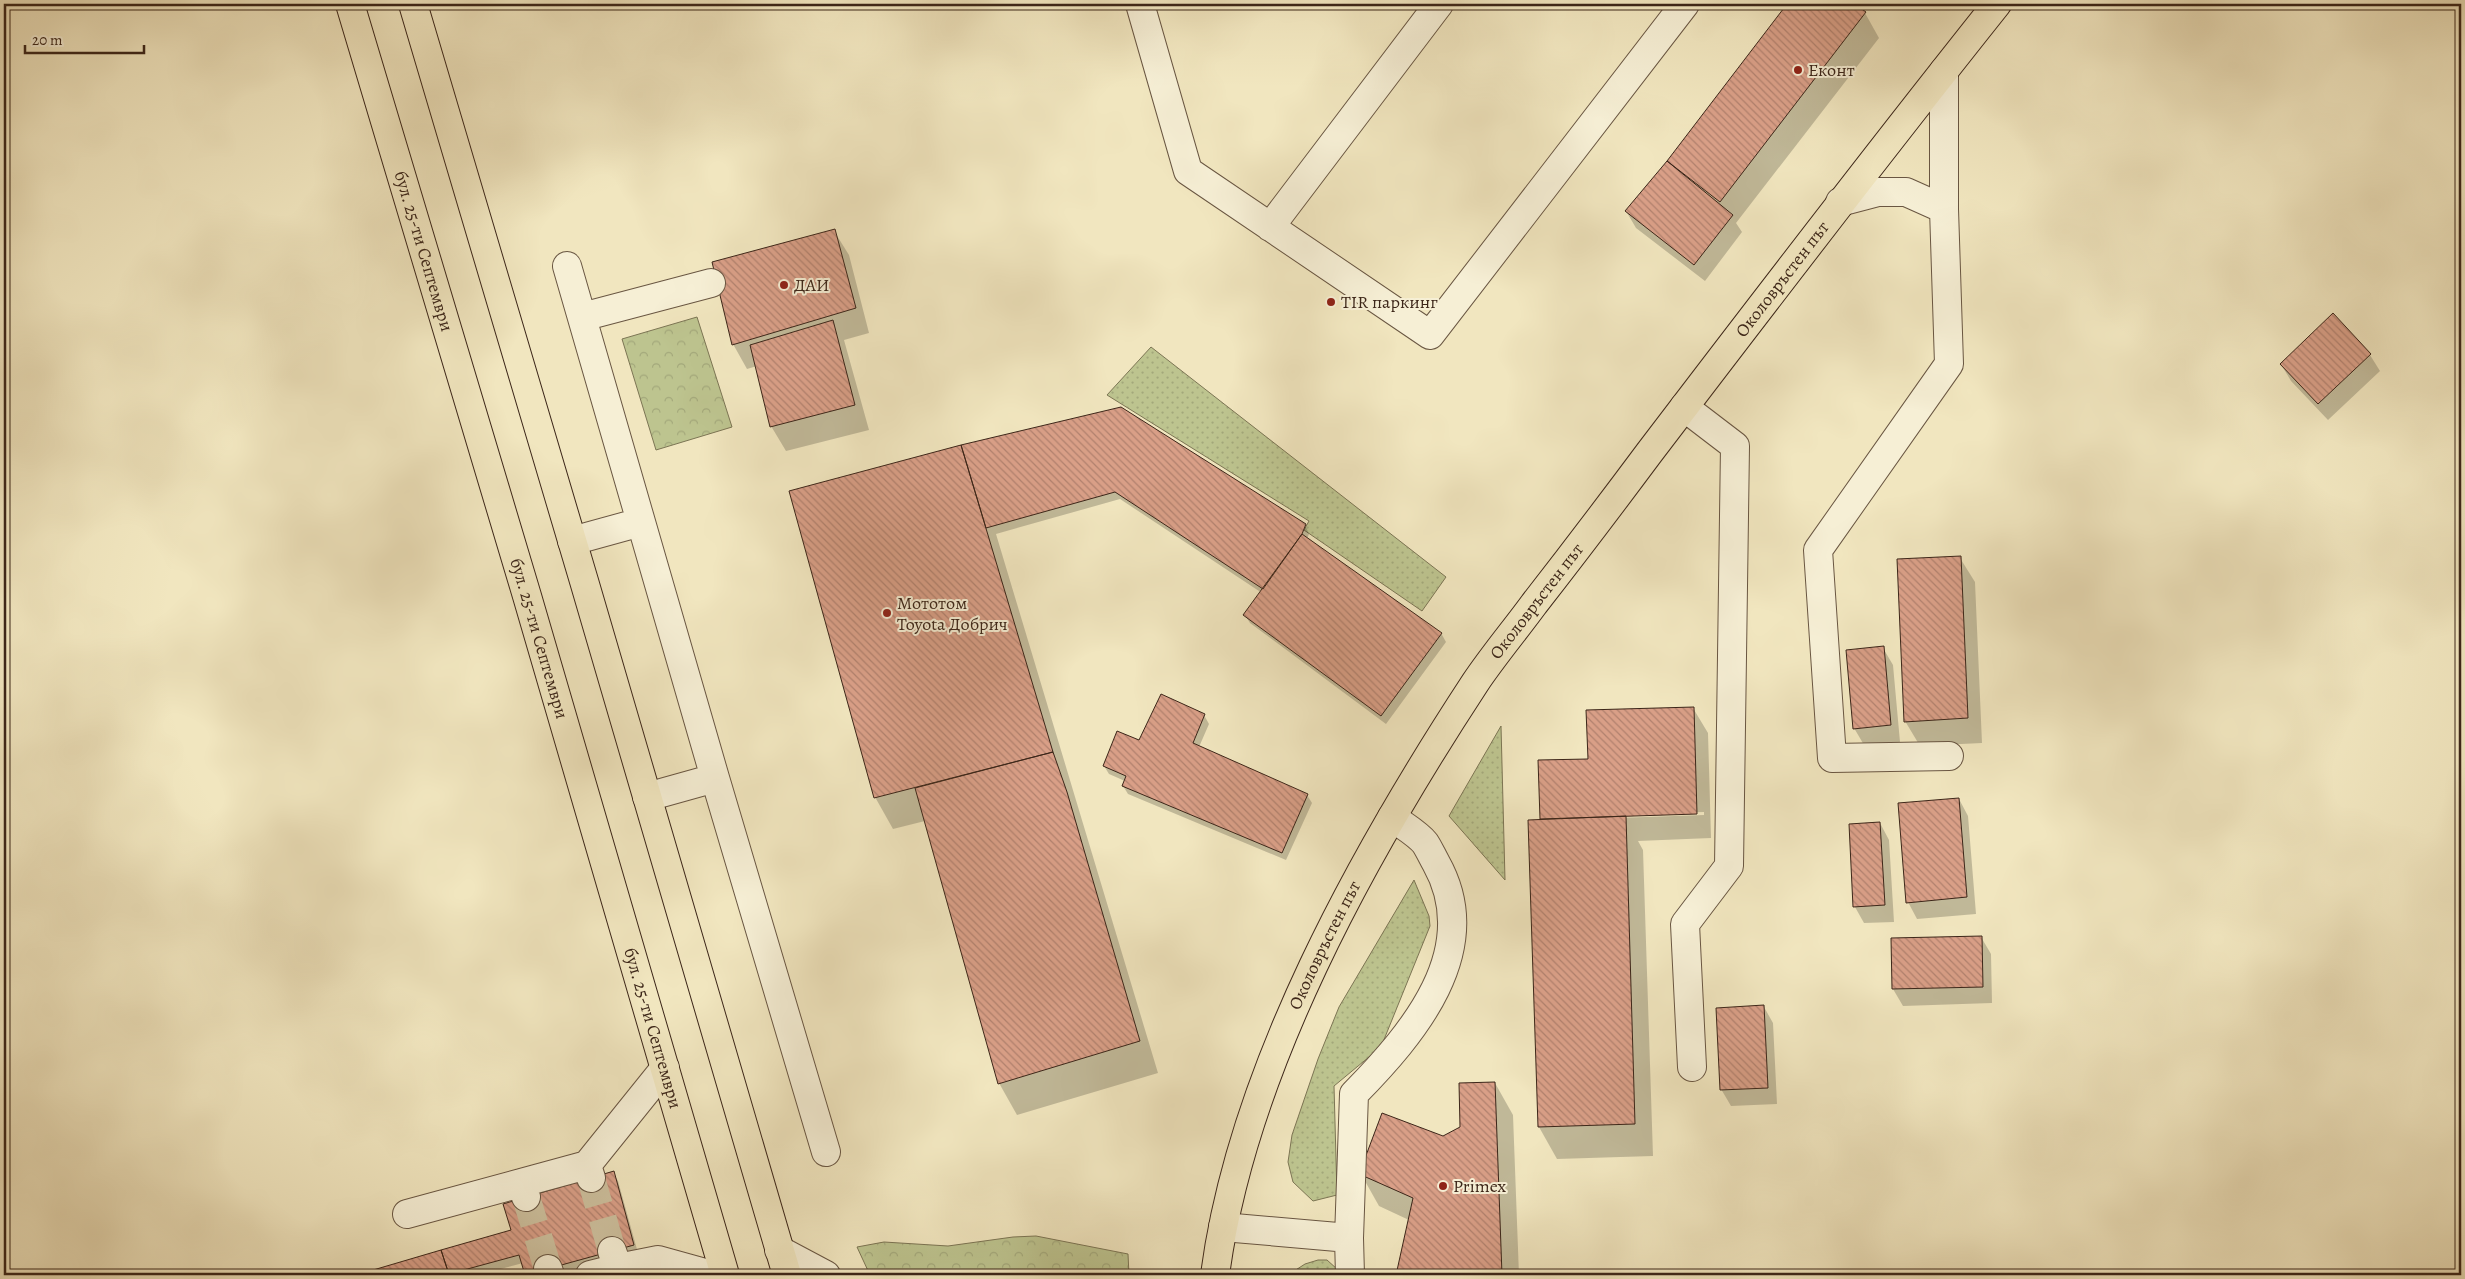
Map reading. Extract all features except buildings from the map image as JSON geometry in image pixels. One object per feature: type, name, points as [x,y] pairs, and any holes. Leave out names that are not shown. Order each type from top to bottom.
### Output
[{"type":"main road","name":"бул. 25-ти Септември","points":[[350,4],[527,596],[725,1275]]},
{"type":"main road","points":[[413,4],[783,1263]]},
{"type":"main road","name":"Околовръстен път","points":[[1215,1275],[1223,1227],[1242,1150],[1270,1068],[1317,960],[1392,817],[1477,680],[1840,202],[1997,4]]},
{"type":"lane","points":[[1140,4],[1188,171],[1430,335],[1685,4]]},
{"type":"lane","points":[[1270,227],[1439,4]]},
{"type":"lane","points":[[1944,71],[1944,209],[1949,364],[1818,550],[1832,758],[1950,756]]},
{"type":"lane","points":[[1840,202],[1878,192],[1906,192],[1944,209]]},
{"type":"lane","points":[[567,266],[715,778],[826,1152]]},
{"type":"lane","points":[[582,317],[711,283]]},
{"type":"lane","points":[[1684,407],[1735,446],[1729,866],[1685,924],[1692,1066]]},
{"type":"lane","points":[[572,541],[641,522]]},
{"type":"lane","points":[[647,797],[715,778]]},
{"type":"lane","points":[[1350,1275],[1349,1238],[1354,1094],[1391,1057],[1424,1010],[1446,967],[1452,931],[1452,904],[1444,876],[1424,842],[1392,817]]},
{"type":"lane","points":[[407,1214],[524,1190],[589,1172],[665,1068]]},
{"type":"lane","points":[[1223,1227],[1349,1238]]},
{"type":"lane","points":[[590,1275],[615,1259],[658,1260],[712,1275]]},
{"type":"lane","points":[[783,1263],[826,1275]]},
{"type":"green space","points":[[697,317],[732,427],[656,450],[622,339]]},
{"type":"green space","points":[[1151,347],[1446,577],[1422,611],[1304,530],[1309,521],[1107,395]]},
{"type":"green space","points":[[1501,726],[1505,880],[1449,816]]},
{"type":"green space","points":[[1414,880],[1429,916],[1430,926],[1381,1047],[1334,1086],[1337,1195],[1313,1201],[1293,1182],[1288,1162],[1292,1135],[1318,1059],[1339,1007]]},
{"type":"green space","points":[[1036,1236],[1128,1254],[1129,1275],[870,1275],[857,1247],[884,1242],[948,1246],[1013,1237]]},
{"type":"green space","points":[[1318,1260],[1327,1260],[1337,1269],[1337,1275],[1288,1275],[1305,1264]]},
{"type":"tunnel","points":[[591,1178],[612,1251]]},
{"type":"tunnel","points":[[526,1197],[548,1269]]},
{"type":"place","name":"Еконт","points":[[1798,70]]},
{"type":"place","name":"ДАИ","points":[[784,285]]},
{"type":"place","name":"TIR паркинг","points":[[1331,302]]},
{"type":"place","name":"Мототом Toyota Добрич","points":[[887,613]]},
{"type":"place","name":"Primex","points":[[1443,1186]]}]
